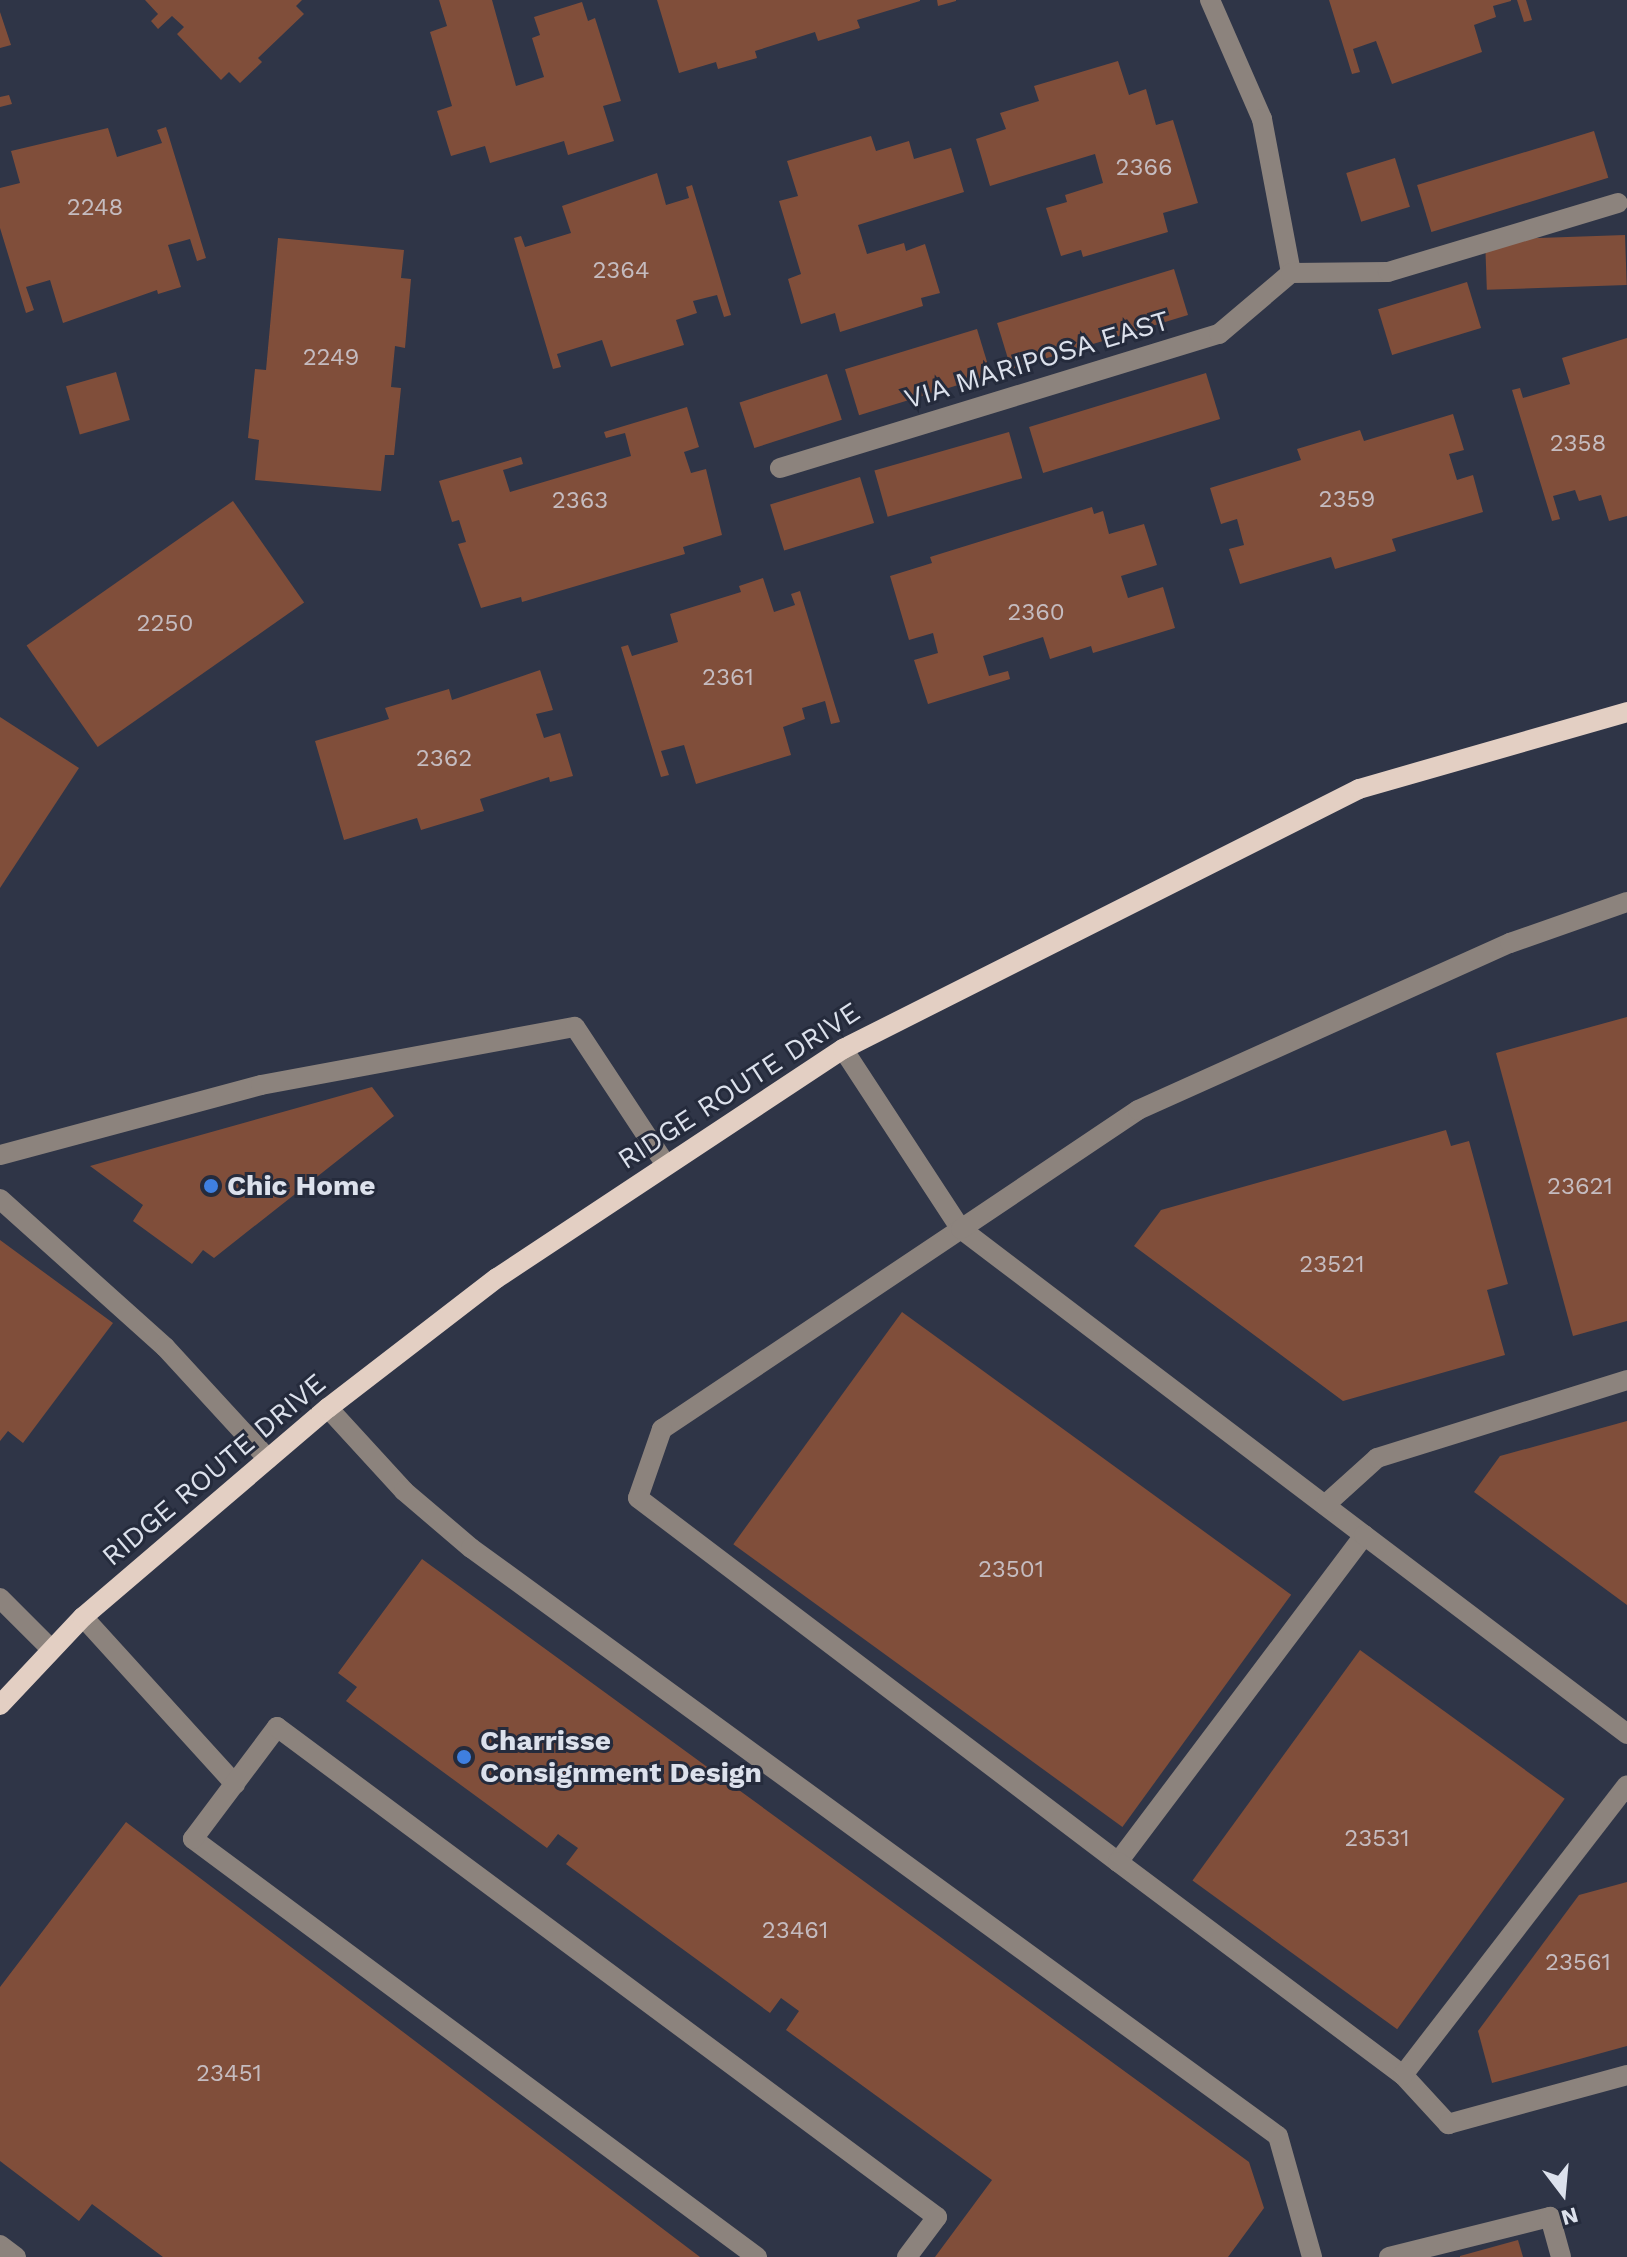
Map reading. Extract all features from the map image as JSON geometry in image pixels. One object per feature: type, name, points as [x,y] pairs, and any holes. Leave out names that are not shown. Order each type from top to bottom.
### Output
[{"type":"main road","name":"RIDGE ROUTE DRIVE","points":[[0,1705],[50,1648],[83,1617],[328,1408],[497,1278],[843,1049],[907,1012],[1359,789],[1627,712]]},
{"type":"street","points":[[1210,0],[1262,119],[1291,273],[1388,272],[1618,203]]},
{"type":"street","name":"VIA MARIPOSA EAST","points":[[780,468],[1219,334],[1291,273]]},
{"type":"street","points":[[1627,902],[1510,943],[1138,1110],[662,1429],[638,1498],[1403,2075],[1448,2124],[1627,2075]]},
{"type":"street","points":[[0,1155],[261,1085],[575,1027],[666,1165]]},
{"type":"street","points":[[843,1049],[961,1229],[1627,1734]]},
{"type":"street","points":[[0,1199],[165,1347],[268,1459]]},
{"type":"street","points":[[1325,1505],[1377,1458],[1627,1380]]},
{"type":"street","points":[[328,1408],[404,1491],[471,1548],[1278,2136],[1312,2257]]},
{"type":"street","points":[[1118,1862],[1364,1535]]},
{"type":"street","points":[[0,1598],[50,1648]]},
{"type":"street","points":[[83,1617],[235,1784]]},
{"type":"street","points":[[757,2257],[193,1839],[277,1727],[937,2217],[907,2257]]},
{"type":"street","points":[[1403,2075],[1627,1785]]},
{"type":"street","points":[[1389,2257],[1550,2217],[1561,2257]]},
{"type":"street","points":[[0,2245],[16,2257]]},
{"type":"building","points":[[145,0],[302,0],[296,6],[304,14],[258,58],[262,62],[240,83],[229,72],[221,80],[177,34],[184,27],[172,16],[158,29],[151,21],[158,14]]},
{"type":"building","points":[[439,0],[492,0],[516,86],[544,77],[532,38],[540,35],[534,17],[582,2],[588,21],[595,18],[621,101],[603,106],[614,141],[568,155],[564,141],[490,163],[485,146],[451,156],[437,111],[452,106],[430,32],[447,26]]},
{"type":"building","points":[[657,0],[920,1],[857,20],[860,28],[818,41],[815,32],[755,51],[757,58],[718,69],[716,62],[679,73]]},
{"type":"building","points":[[937,0],[956,0],[956,1],[938,6]]},
{"type":"building","points":[[1329,0],[1511,1],[1493,6],[1496,17],[1474,25],[1482,52],[1392,84],[1376,41],[1353,49],[1360,72],[1352,74]]},
{"type":"building","points":[[1517,0],[1526,0],[1532,20],[1524,22]]},
{"type":"building","points":[[0,12],[11,45],[0,48]]},
{"type":"building","points":[[1118,61],[1129,95],[1146,89],[1156,125],[1173,120],[1198,203],[1163,213],[1168,232],[1083,257],[1081,250],[1061,256],[1046,208],[1067,202],[1065,195],[1103,183],[1095,154],[990,186],[976,139],[1006,129],[1000,113],[1039,101],[1034,86]]},
{"type":"building","points":[[9,95],[12,104],[0,107],[0,97]]},
{"type":"building","points":[[166,127],[206,258],[197,261],[190,239],[168,245],[181,287],[158,294],[157,290],[63,323],[50,280],[26,287],[34,310],[26,313],[0,228],[0,188],[20,183],[11,151],[108,128],[117,157],[162,143],[157,130]]},
{"type":"building","points":[[1594,131],[1608,178],[1431,232],[1417,185]]},
{"type":"building","points":[[871,136],[876,151],[909,141],[914,159],[951,148],[964,192],[858,225],[867,254],[904,243],[906,251],[925,244],[940,293],[921,298],[923,306],[840,332],[835,313],[801,324],[788,279],[801,274],[779,201],[798,196],[787,161]]},
{"type":"building","points":[[1395,158],[1410,207],[1361,222],[1346,173]]},
{"type":"building","points":[[657,173],[666,205],[689,198],[686,187],[692,185],[731,315],[724,317],[717,295],[693,301],[697,313],[676,320],[684,345],[611,367],[602,340],[557,354],[561,367],[553,369],[514,238],[521,236],[525,247],[571,233],[562,206]]},
{"type":"building","points":[[1625,235],[1627,285],[1487,290],[1485,240]]},
{"type":"building","points":[[278,238],[404,250],[401,278],[411,279],[405,348],[395,346],[391,387],[401,388],[394,455],[385,455],[381,491],[255,480],[259,440],[248,438],[255,369],[266,370]]},
{"type":"building","points":[[1174,269],[1188,315],[1011,369],[997,323]]},
{"type":"building","points":[[1467,282],[1481,328],[1392,355],[1378,309]]},
{"type":"building","points":[[977,329],[991,375],[859,415],[845,369]]},
{"type":"building","points":[[1627,338],[1627,516],[1609,521],[1601,495],[1579,501],[1575,490],[1553,496],[1560,519],[1552,521],[1512,390],[1520,388],[1523,398],[1570,384],[1562,358]]},
{"type":"building","points":[[116,372],[130,420],[80,434],[66,386]]},
{"type":"building","points":[[1206,373],[1220,419],[1043,473],[1029,427]]},
{"type":"building","points":[[827,374],[842,420],[754,448],[740,402]]},
{"type":"building","points":[[687,407],[699,447],[684,452],[691,473],[706,469],[722,535],[683,547],[685,554],[522,602],[521,597],[481,608],[458,544],[466,542],[459,520],[452,522],[439,481],[521,457],[523,464],[503,470],[510,492],[631,456],[625,433],[606,438],[604,432]]},
{"type":"building","points":[[1453,414],[1464,450],[1449,454],[1457,480],[1473,475],[1483,512],[1392,539],[1396,551],[1335,569],[1331,557],[1240,584],[1229,549],[1244,545],[1237,519],[1221,524],[1210,488],[1301,460],[1297,449],[1360,430],[1364,441]]},
{"type":"building","points":[[1009,432],[1022,478],[888,517],[874,471]]},
{"type":"building","points":[[860,477],[874,523],[784,550],[770,504]]},
{"type":"building","points":[[233,501],[304,603],[98,747],[27,646]]},
{"type":"building","points":[[1092,507],[1094,514],[1103,511],[1109,534],[1144,524],[1157,565],[1121,576],[1128,598],[1163,587],[1175,628],[1093,653],[1091,646],[1050,659],[1043,637],[983,656],[989,676],[1008,671],[1010,679],[928,704],[914,660],[938,653],[933,633],[909,640],[890,576],[932,563],[930,557]]},
{"type":"building","points":[[763,578],[774,612],[795,605],[791,594],[800,591],[840,722],[831,724],[825,701],[802,708],[805,719],[783,727],[791,755],[696,784],[684,745],[661,751],[669,775],[661,777],[621,647],[628,645],[632,656],[678,642],[670,614],[741,592],[739,586]]},
{"type":"building","points":[[540,670],[553,710],[536,714],[544,738],[560,733],[573,776],[550,782],[549,777],[480,799],[484,811],[421,830],[417,818],[344,840],[315,741],[389,719],[385,708],[449,689],[452,700]]},
{"type":"building","points":[[0,717],[79,768],[0,888]]},
{"type":"building","points":[[1627,1017],[1627,1321],[1573,1336],[1496,1053]]},
{"type":"building","name":"Chic Home","points":[[372,1087],[394,1116],[214,1258],[203,1250],[192,1264],[133,1221],[143,1205],[90,1166]]},
{"type":"building","points":[[1446,1130],[1451,1146],[1469,1141],[1508,1284],[1487,1290],[1505,1355],[1343,1401],[1134,1246],[1161,1210]]},
{"type":"building","points":[[0,1240],[113,1323],[23,1443],[8,1431],[0,1441]]},
{"type":"building","points":[[902,1312],[1291,1595],[1122,1827],[733,1544]]},
{"type":"building","points":[[1627,1421],[1627,1605],[1474,1492],[1500,1456]]},
{"type":"building","points":[[422,1559],[1249,2162],[1264,2208],[1228,2257],[935,2257],[992,2180],[786,2030],[799,2011],[781,1998],[770,2013],[566,1864],[578,1848],[558,1834],[547,1848],[346,1701],[357,1687],[338,1673]]},
{"type":"building","points":[[1360,1650],[1565,1799],[1397,2029],[1192,1881]]},
{"type":"building","points":[[126,1822],[700,2257],[163,2257],[92,2204],[79,2221],[0,2161],[0,1987]]},
{"type":"building","points":[[1627,1882],[1627,2046],[1492,2083],[1478,2031],[1579,1895]]},
{"type":"building","points":[[1518,2240],[1523,2257],[1460,2257],[1460,2256]]},
{"type":"place","name":"Chic Home","points":[[211,1186]]},
{"type":"place","name":"Charrisse Consignment Design","points":[[464,1757]]}]
